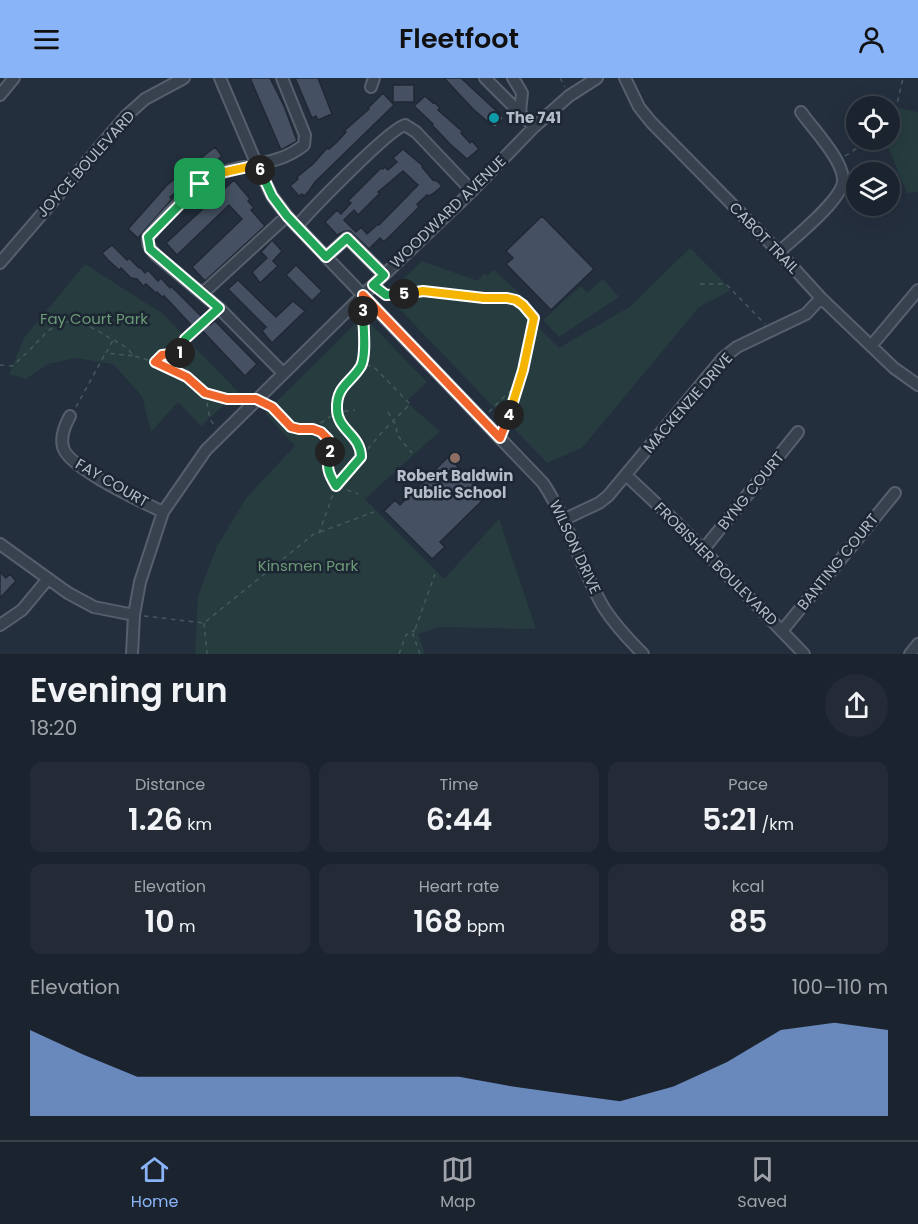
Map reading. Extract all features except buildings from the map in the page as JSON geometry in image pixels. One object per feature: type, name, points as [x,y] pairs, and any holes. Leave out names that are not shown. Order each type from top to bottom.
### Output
[{"type":"street","points":[[0,95],[14,78]]},
{"type":"street","name":"JOYCE BOULEVARD","points":[[0,263],[126,116],[145,99],[183,78]]},
{"type":"street","name":"WILSON DRIVE","points":[[222,78],[272,196],[287,216],[543,483],[554,500],[603,606],[619,629],[643,654]]},
{"type":"street","points":[[282,78],[305,135],[304,145],[276,161],[221,173],[200,184],[148,237],[150,249],[203,293],[283,373]]},
{"type":"street","points":[[485,78],[534,127]]},
{"type":"street","points":[[513,78],[522,93],[520,112]]},
{"type":"street","name":"WOODWARD AVENUE","points":[[132,654],[134,615],[140,582],[163,512],[183,481],[220,434],[472,191],[534,127],[569,96],[597,78]]},
{"type":"street","name":"CABOT TRAIL","points":[[625,78],[639,107],[651,122],[821,298],[894,368],[918,385]]},
{"type":"street","points":[[779,252],[842,190],[843,176],[837,162],[801,112]]},
{"type":"street","points":[[297,226],[370,153],[398,128],[405,125],[416,132],[472,191]]},
{"type":"street","points":[[203,293],[287,216]]},
{"type":"street","points":[[326,257],[347,238],[384,275]]},
{"type":"street","points":[[871,346],[918,290]]},
{"type":"street","name":"MACKENZIE DRIVE","points":[[563,520],[599,503],[608,496],[723,358],[737,348],[806,314],[821,298]]},
{"type":"street","name":"FAY COURT","points":[[70,416],[65,423],[63,435],[63,447],[69,458],[110,485],[163,512]]},
{"type":"street","name":"BYNG COURT","points":[[703,550],[798,432]]},
{"type":"street","name":"FROBISHER BOULEVARD","points":[[627,476],[804,654]]},
{"type":"street","name":"BANTING COURT","points":[[782,631],[895,493]]},
{"type":"street","points":[[0,544],[47,580],[94,608],[134,615]]},
{"type":"street","points":[[0,626],[22,610],[47,580]]},
{"type":"street","points":[[910,654],[918,644]]},
{"type":"path","points":[[899,96],[903,78]]},
{"type":"path","points":[[837,162],[854,150]]},
{"type":"path","points":[[700,284],[726,284],[772,331]]},
{"type":"path","points":[[373,285],[386,295],[423,291],[484,298],[507,298],[523,305],[534,318]]},
{"type":"path","points":[[361,457],[358,441],[341,423],[337,412],[342,387],[361,365],[364,349],[363,295]]},
{"type":"path","points":[[179,354],[185,339],[219,308]]},
{"type":"path","points":[[500,438],[523,370],[535,314]]},
{"type":"path","points":[[0,364],[12,366],[34,348],[47,330],[58,322],[72,322],[92,327],[127,348],[134,356]]},
{"type":"path","points":[[70,416],[113,340]]},
{"type":"path","points":[[106,353],[134,356],[155,362],[187,377],[205,393],[227,399],[256,399],[272,407],[291,427],[321,432],[330,444],[328,473],[336,486],[358,494]]},
{"type":"path","points":[[155,362],[162,355],[179,354],[188,366],[187,377]]},
{"type":"path","points":[[319,533],[336,486],[410,404],[372,366],[361,365]]},
{"type":"path","points":[[356,371],[362,376]]},
{"type":"path","points":[[482,419],[518,384]]},
{"type":"path","points":[[205,393],[210,419],[220,434]]},
{"type":"path","points":[[313,429],[337,412],[355,410]]},
{"type":"path","points":[[388,412],[394,420],[398,435],[412,453]]},
{"type":"path","points":[[330,444],[336,444]]},
{"type":"path","points":[[134,615],[204,623],[315,533],[374,512]]},
{"type":"path","points":[[420,654],[413,635],[435,574]]},
{"type":"path","points":[[204,623],[207,654]]},
{"type":"path","points":[[399,654],[406,635],[416,629]]},
{"type":"green space","points":[[900,108],[918,112],[918,192],[907,193],[900,176],[900,162],[894,162],[889,150],[900,150]]},
{"type":"green space","points":[[690,248],[730,291],[699,307],[582,448],[547,463],[390,299],[389,293],[422,261],[478,281],[484,273],[487,276],[494,270],[529,302],[523,312],[559,348],[631,306]]},
{"type":"green space","name":"Fay Court Park","points":[[85,264],[163,314],[238,392],[201,426],[178,402],[151,432],[142,396],[113,364],[76,358],[48,364],[26,379],[9,374],[24,338]]},
{"type":"green space","points":[[603,279],[619,297],[559,337],[543,320],[581,286],[587,293]]},
{"type":"green space","name":"Kinsmen Park","points":[[363,316],[427,382],[406,402],[440,431],[365,499],[444,579],[499,519],[536,629],[440,627],[418,634],[425,654],[195,654],[198,596],[217,546],[247,497],[295,446],[265,413]]},
{"type":"place","name":"The 741","points":[[494,118]]},
{"type":"place","name":"Robert Baldwin Public School","points":[[455,458]]},
{"type":"route","points":[[257,165],[272,196],[287,216],[326,257],[347,238],[384,275],[373,285],[386,295],[423,291],[484,298],[507,298],[523,305],[534,318],[523,370],[508,420],[500,438],[363,295],[364,349],[361,365],[342,387],[337,412],[341,423],[358,441],[361,457],[336,486],[327,467],[330,444],[321,432],[291,427],[272,407],[256,399],[227,399],[205,393],[187,377],[155,362],[162,355],[179,354],[185,339],[219,308],[157,256],[147,243],[148,237],[200,184],[221,173],[257,165]]}]
